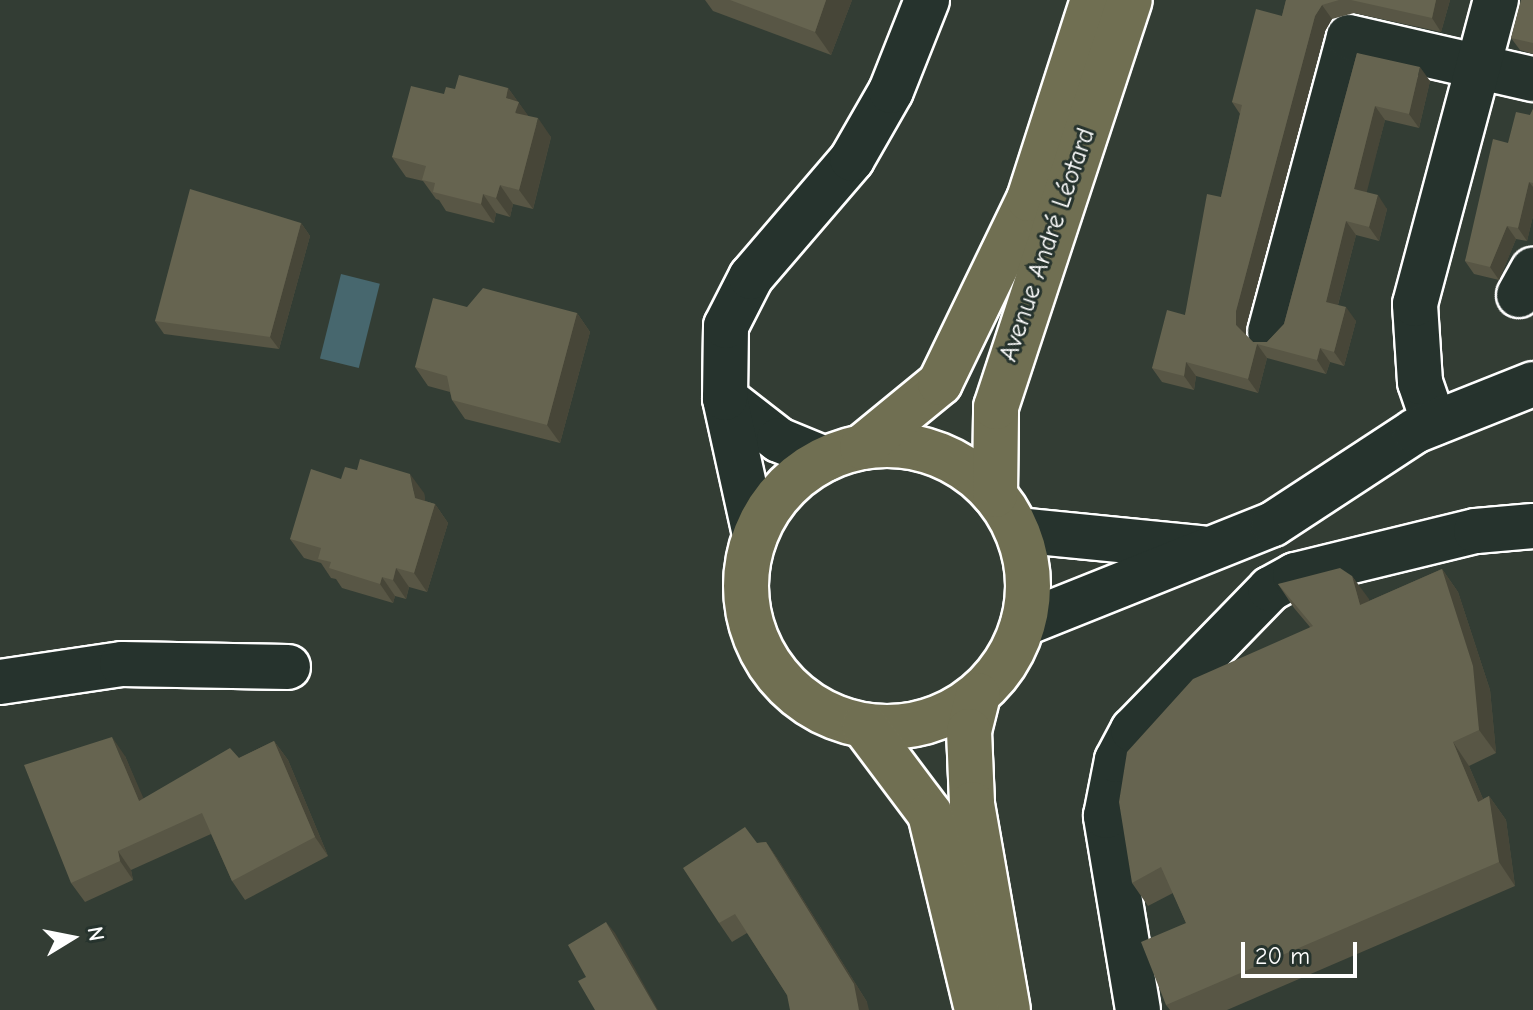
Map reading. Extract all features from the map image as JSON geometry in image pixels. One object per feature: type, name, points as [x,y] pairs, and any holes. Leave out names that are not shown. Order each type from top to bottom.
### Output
[{"type":"main road","name":"Avenue André Léotard","points":[[844,453],[940,383],[1029,199],[1093,0]]},
{"type":"main road","name":"Avenue André Léotard","points":[[1006,513],[999,394],[1130,0]]},
{"type":"main road","points":[[844,453],[935,453],[1006,513],[1026,561],[1023,624],[1005,663],[978,695],[924,723],[864,726],[806,703],[764,656],[746,597],[755,535],[783,490],[844,453]]},
{"type":"main road","points":[[978,695],[969,731],[972,804],[1008,1010]]},
{"type":"main road","points":[[864,726],[930,814],[977,1010]]},
{"type":"street","points":[[755,535],[725,398],[726,326],[751,277],[852,159],[891,91],[927,0]]},
{"type":"street","points":[[1434,423],[1420,382],[1415,304],[1496,0]]},
{"type":"street","points":[[1270,332],[1349,37],[1533,79]]},
{"type":"street","points":[[1023,624],[1056,605],[1220,548],[1273,524],[1434,423],[1533,384]]},
{"type":"street","points":[[725,398],[779,440],[844,453]]},
{"type":"street","points":[[1006,513],[1125,545],[1220,548]]},
{"type":"street","points":[[1138,1010],[1106,816],[1117,760],[1133,730],[1270,589],[1295,575],[1476,531],[1533,526]]},
{"type":"street","points":[[0,682],[122,664],[288,667]]},
{"type":"water","points":[[341,274],[380,284],[359,368],[320,358]]},
{"type":"building","points":[[730,0],[826,0],[815,32]]},
{"type":"building","points":[[1286,0],[1339,0],[1322,5],[1315,16],[1236,311],[1236,325],[1253,342],[1267,342],[1284,324],[1357,53],[1420,67],[1409,114],[1375,106],[1354,189],[1378,195],[1369,227],[1346,221],[1326,302],[1346,307],[1334,352],[1320,348],[1317,360],[1257,344],[1248,379],[1186,362],[1184,376],[1152,368],[1167,310],[1185,315],[1207,194],[1221,197],[1242,105],[1232,102],[1256,9],[1282,16]]},
{"type":"building","points":[[1351,0],[1436,0],[1432,18]]},
{"type":"building","points":[[1521,0],[1533,0],[1533,43],[1511,38]]},
{"type":"building","points":[[459,75],[508,88],[506,98],[519,102],[515,113],[538,118],[519,190],[500,185],[496,198],[483,194],[481,204],[433,192],[435,183],[422,180],[426,166],[392,157],[411,86],[444,94],[446,87],[455,89]]},
{"type":"building","points":[[1533,109],[1533,183],[1529,182],[1518,228],[1507,226],[1490,267],[1465,261],[1493,139],[1508,143],[1516,112],[1530,115]]},
{"type":"building","points":[[190,189],[301,223],[270,337],[155,321]]},
{"type":"building","points":[[483,288],[577,313],[547,425],[452,400],[447,376],[415,367],[433,298],[467,307]]},
{"type":"building","points":[[360,459],[410,474],[415,498],[435,504],[414,573],[396,568],[393,580],[382,577],[380,584],[329,568],[331,562],[318,559],[321,548],[290,539],[311,469],[341,479],[345,467],[357,470]]},
{"type":"building","points":[[1340,568],[1352,576],[1360,605],[1442,569],[1473,666],[1479,730],[1453,742],[1478,802],[1489,796],[1499,862],[1166,1005],[1141,942],[1186,923],[1161,867],[1132,883],[1119,802],[1127,752],[1193,679],[1313,626],[1278,584]]},
{"type":"building","points":[[112,737],[139,801],[230,748],[239,758],[274,741],[315,837],[232,881],[202,813],[118,851],[120,861],[71,883],[24,765]]},
{"type":"building","points":[[745,827],[757,843],[766,842],[854,984],[859,1010],[790,1010],[787,995],[735,914],[719,923],[683,868]]},
{"type":"building","points":[[606,922],[657,1010],[595,1010],[578,981],[586,977],[568,945]]}]
